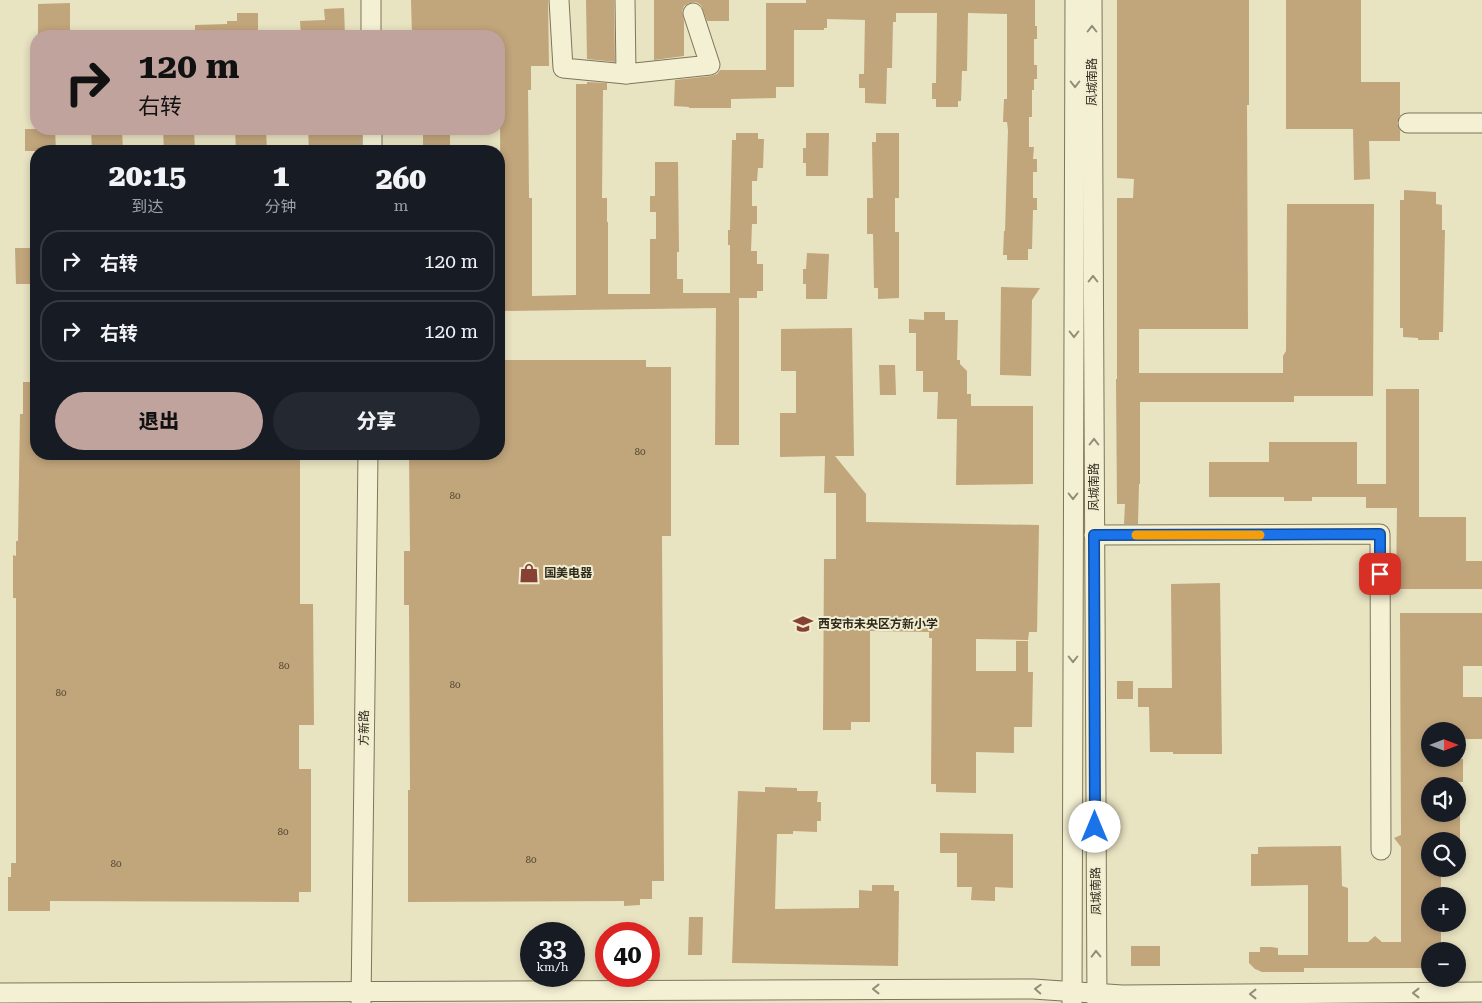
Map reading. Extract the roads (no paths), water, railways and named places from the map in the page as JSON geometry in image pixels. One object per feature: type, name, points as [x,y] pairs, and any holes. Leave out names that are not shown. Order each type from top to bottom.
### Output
[{"type":"street","points":[[371,0],[371,30]]},
{"type":"street","points":[[559,0],[563,68],[626,74],[710,65],[693,13]]},
{"type":"street","points":[[625,0],[626,74]]},
{"type":"street","name":"凤城南路","points":[[1072,997],[1075,0]]},
{"type":"street","name":"凤城南路","points":[[1092,0],[1097,998]]},
{"type":"street","points":[[1408,123],[1482,123]]},
{"type":"street","name":"方新路","points":[[361,997],[368,460]]},
{"type":"street","points":[[1094,535],[1380,534],[1382,850]]},
{"type":"street","points":[[0,994],[361,997],[1023,989],[1072,997],[1097,998],[1132,995],[1482,992]]},
{"type":"place","name":"国美电器","points":[[529,573]]},
{"type":"place","name":"西安市未央区方新小学","points":[[803,624]]}]
